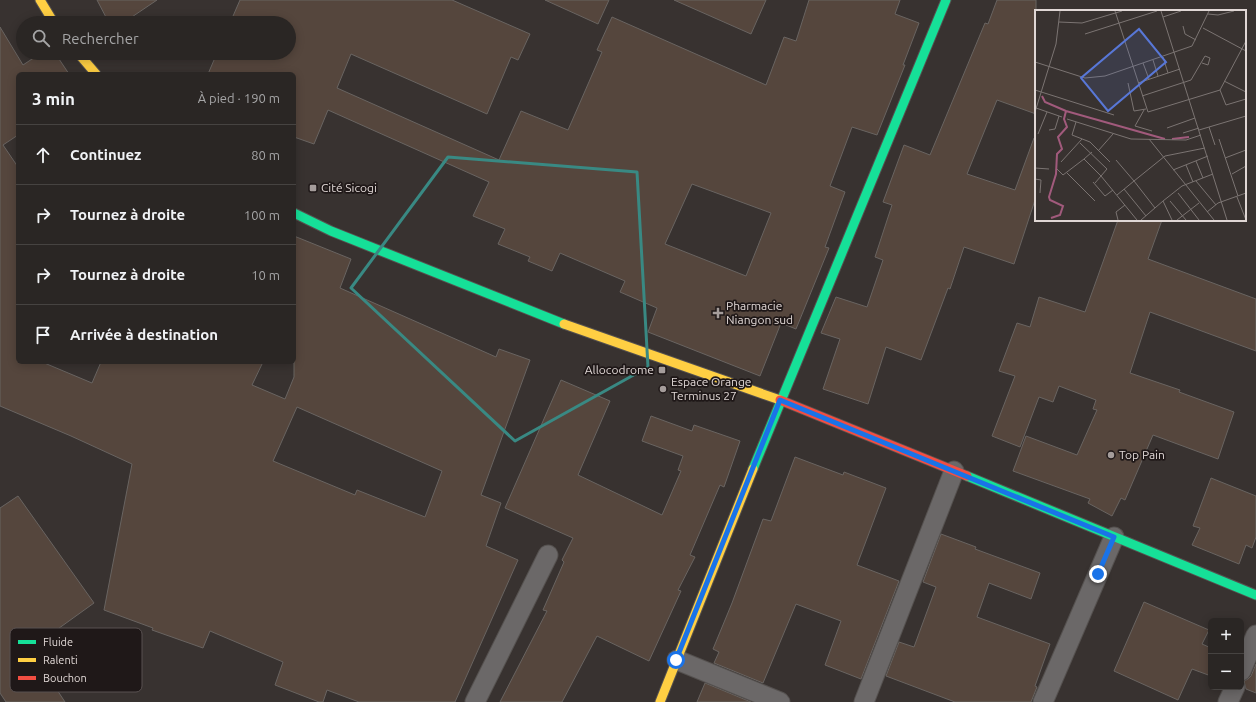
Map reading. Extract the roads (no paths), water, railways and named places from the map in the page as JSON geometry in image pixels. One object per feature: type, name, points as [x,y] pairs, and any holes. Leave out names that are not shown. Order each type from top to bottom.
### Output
[{"type":"street","points":[[40,0],[50,16]]},
{"type":"street","points":[[660,702],[780,400],[946,0]]},
{"type":"street","points":[[84,60],[94,72]]},
{"type":"street","points":[[296,214],[331,231],[543,316],[780,400],[1256,595]]},
{"type":"street","points":[[864,702],[954,471]]},
{"type":"street","points":[[1042,702],[1114,537]]},
{"type":"street","points":[[475,702],[548,555]]},
{"type":"street","points":[[1244,664],[1256,635]]},
{"type":"street","points":[[676,660],[780,702]]},
{"type":"street","points":[[1228,702],[1234,690]]},
{"type":"place","name":"Cité Sicogi","points":[[313,188]]},
{"type":"place","name":"Pharmacie Niangon sud","points":[[718,313]]},
{"type":"place","name":"Allocodrome","points":[[662,370]]},
{"type":"place","name":"Espace Orange Terminus 27","points":[[663,389]]},
{"type":"place","name":"Top Pain","points":[[1111,455]]}]
